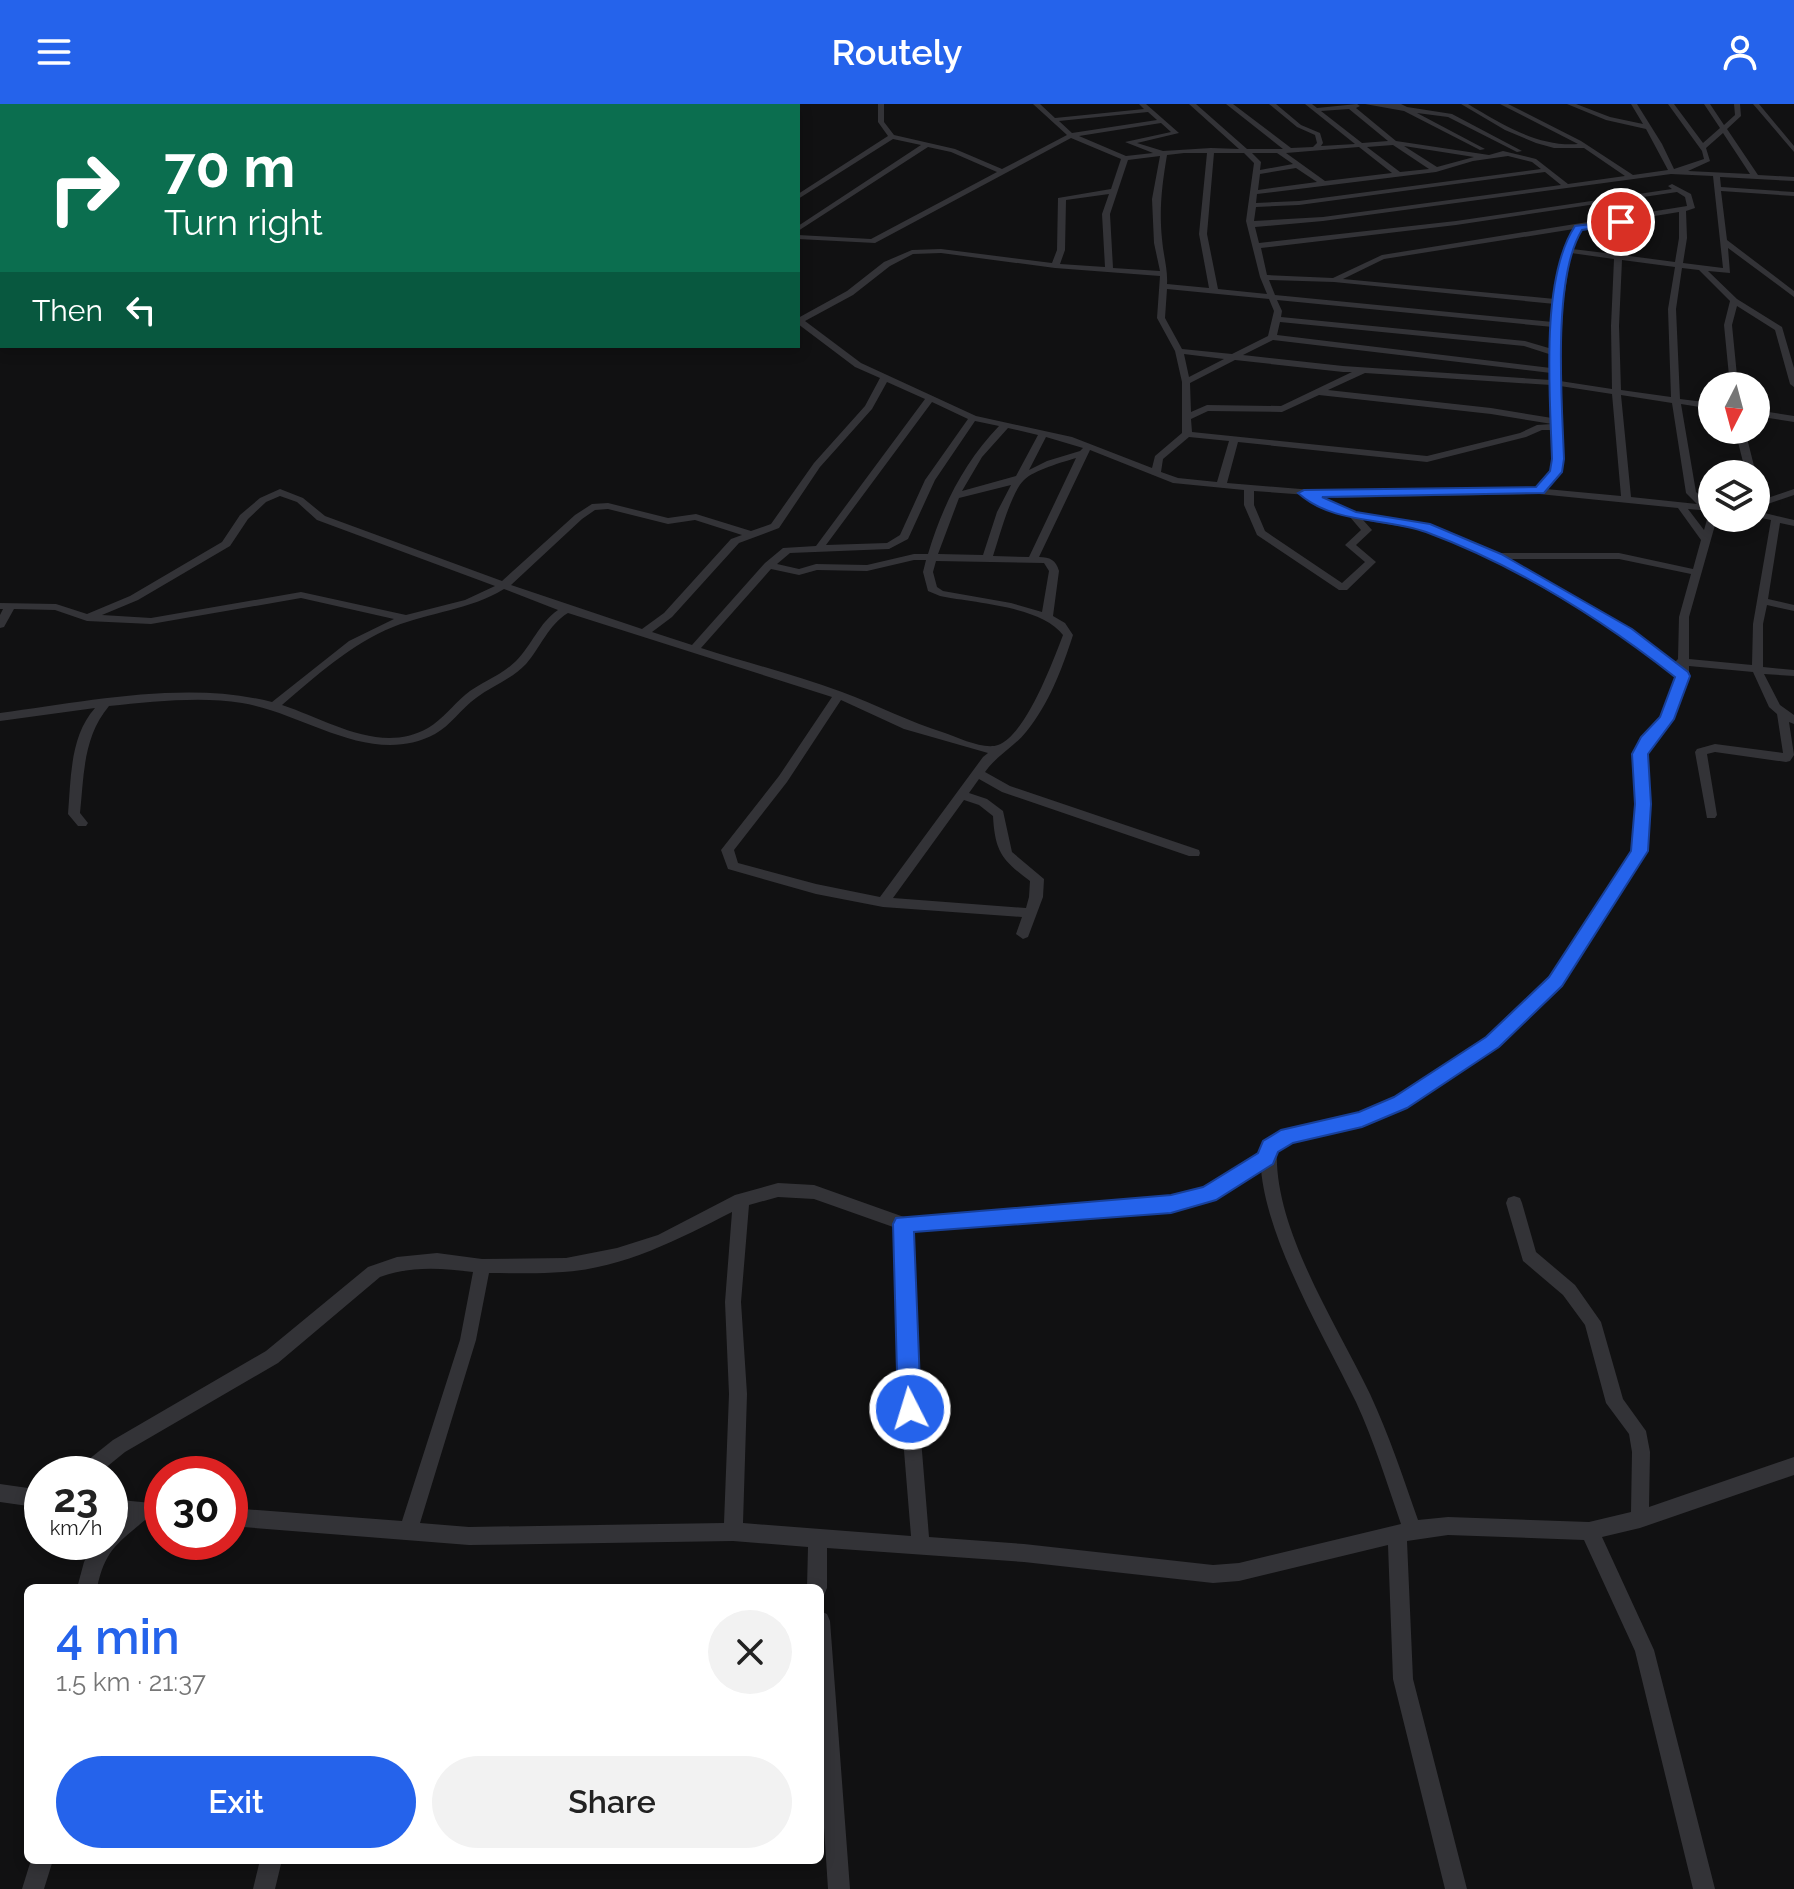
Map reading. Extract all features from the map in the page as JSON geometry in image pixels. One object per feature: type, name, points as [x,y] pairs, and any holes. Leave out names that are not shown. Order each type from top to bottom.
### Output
[{"type":"street","points":[[881,104],[881,122],[892,137],[953,150],[1004,172]]},
{"type":"street","points":[[1036,104],[1057,119],[1071,135],[1125,158],[1211,150],[1279,151],[1394,143],[1491,157]]},
{"type":"street","points":[[1192,104],[1258,162],[1251,225],[1278,319],[1272,337]]},
{"type":"street","points":[[1229,104],[1289,150]]},
{"type":"street","points":[[1272,104],[1299,126],[1318,134],[1320,143],[1315,148]]},
{"type":"street","points":[[1371,104],[1455,117],[1528,156],[1568,187]]},
{"type":"street","points":[[1311,107],[1381,104]]},
{"type":"street","points":[[1396,104],[1471,145],[1528,156],[1549,144]]},
{"type":"street","points":[[1464,104],[1517,133],[1564,149],[1585,146]]},
{"type":"street","points":[[1503,104],[1585,146],[1631,177]]},
{"type":"street","points":[[1570,104],[1599,116],[1648,127]]},
{"type":"street","points":[[1634,104],[1672,172]]},
{"type":"street","points":[[1251,225],[1323,219],[1568,187],[1672,172],[1704,164],[1708,156],[1671,104]]},
{"type":"street","points":[[1707,104],[1755,176]]},
{"type":"street","points":[[1703,147],[1740,114],[1737,104]]},
{"type":"street","points":[[1756,104],[1794,150]]},
{"type":"street","points":[[1057,119],[1146,106],[1176,133],[1100,146]]},
{"type":"street","points":[[1311,107],[1399,175]]},
{"type":"street","points":[[1351,107],[1394,143],[1436,170]]},
{"type":"street","points":[[800,237],[872,241],[1071,135],[1164,121]]},
{"type":"street","points":[[800,196],[892,137]]},
{"type":"street","points":[[1128,142],[1164,154]]},
{"type":"street","points":[[800,228],[928,144]]},
{"type":"street","points":[[1211,150],[1203,234],[1214,291]]},
{"type":"street","points":[[1279,151],[1324,184]]},
{"type":"street","points":[[1164,154],[1156,199],[1158,243],[1164,274],[1161,318],[1179,351],[1186,382],[1187,434]]},
{"type":"street","points":[[1255,192],[1436,170],[1508,154]]},
{"type":"street","points":[[1109,270],[1106,214],[1125,158]]},
{"type":"street","points":[[1258,172],[1296,166]]},
{"type":"street","points":[[1254,205],[1299,203],[1546,170]]},
{"type":"street","points":[[1672,172],[1794,179]]},
{"type":"street","points":[[1334,280],[1382,257],[1683,212],[1693,203],[1679,190],[1651,175]]},
{"type":"street","points":[[1571,251],[1727,271],[1716,175]]},
{"type":"street","points":[[1589,184],[1578,191],[1590,204],[1618,222]]},
{"type":"street","points":[[1717,189],[1794,194]]},
{"type":"street","points":[[1256,246],[1679,190]]},
{"type":"street","points":[[1055,266],[1061,250],[1062,198],[1113,191]]},
{"type":"street","points":[[1683,212],[1671,322],[1676,400],[1691,493],[1698,500]]},
{"type":"street","points":[[1618,222],[1612,329],[1614,391],[1626,499]]},
{"type":"street","points":[[1539,491],[1556,472],[1555,353],[1560,302],[1578,228]]},
{"type":"street","points":[[1725,242],[1794,295]]},
{"type":"street","points":[[800,320],[850,293],[887,264],[912,252],[941,251],[1055,266],[1164,274]]},
{"type":"street","points":[[1703,270],[1734,301],[1779,329],[1794,384]]},
{"type":"street","points":[[1264,277],[1334,280],[1560,302]]},
{"type":"street","points":[[1163,286],[1558,325]]},
{"type":"street","points":[[1733,372],[1728,325],[1734,301]]},
{"type":"street","points":[[1278,319],[1525,344],[1555,353]]},
{"type":"street","points":[[800,322],[843,356],[973,418],[1043,434],[1176,481],[1304,493],[1539,491],[1677,504],[1698,509]]},
{"type":"street","points":[[1186,382],[1272,337],[1556,371]]},
{"type":"street","points":[[1179,351],[1365,370],[1556,383],[1698,404]]},
{"type":"street","points":[[1188,417],[1207,408],[1282,409],[1343,383],[1365,370]]},
{"type":"street","points":[[643,634],[686,597],[735,541],[775,526],[817,465],[869,407],[885,377]]},
{"type":"street","points":[[1318,392],[1460,407],[1556,424]]},
{"type":"street","points":[[820,547],[931,397]]},
{"type":"street","points":[[1770,415],[1794,419]]},
{"type":"street","points":[[693,650],[720,625],[769,565],[787,550],[889,546],[904,537],[930,480],[973,418]]},
{"type":"street","points":[[1156,474],[1158,458],[1187,434],[1427,459],[1556,424]]},
{"type":"street","points":[[883,902],[964,796],[987,760],[1015,737],[1032,711],[1068,635],[1062,623],[1047,617],[940,593],[929,582],[932,558],[958,495],[981,451],[1006,425]]},
{"type":"street","points":[[987,558],[1002,512],[1043,434]]},
{"type":"street","points":[[1221,486],[1235,438]]},
{"type":"street","points":[[958,495],[1019,479],[1085,450]]},
{"type":"street","points":[[1033,559],[1085,450]]},
{"type":"street","points":[[1556,472],[1582,494]]},
{"type":"street","points":[[1249,490],[1249,505],[1261,533],[1343,588],[1371,562],[1350,545],[1367,530],[1352,515]]},
{"type":"street","points":[[87,618],[134,598],[226,544],[244,517],[274,492],[293,496],[321,518],[567,609],[839,695],[908,726],[983,749],[1001,749]]},
{"type":"street","points":[[1770,500],[1794,492]]},
{"type":"street","points":[[1304,493],[1352,515],[1425,527],[1496,556],[1627,632],[1682,669],[1794,673]]},
{"type":"street","points":[[1677,504],[1691,493]]},
{"type":"street","points":[[1677,504],[1704,538]]},
{"type":"street","points":[[274,706],[344,652],[405,618],[452,608],[503,585],[585,512],[601,505],[668,521],[696,517],[749,534]]},
{"type":"street","points":[[1770,518],[1794,523]]},
{"type":"street","points":[[1711,815],[1701,752],[1715,748],[1786,758],[1789,753],[1788,718],[1757,670],[1756,647],[1776,519]]},
{"type":"street","points":[[1456,1889],[1403,1679],[1404,1531],[1376,1426],[1285,1237],[1266,1158],[1270,1147],[1288,1136],[1362,1119],[1401,1102],[1492,1042],[1555,982],[1640,851],[1643,804],[1640,754],[1647,740],[1667,719],[1682,669],[1684,617],[1706,532]]},
{"type":"street","points":[[1496,556],[1619,556],[1694,572]]},
{"type":"street","points":[[769,565],[799,572],[816,567],[867,568],[898,558],[1033,559],[1052,564],[1047,617]]},
{"type":"street","points":[[0,625],[6,605],[56,607],[87,618],[175,619],[290,594],[348,603],[405,618]]},
{"type":"street","points":[[1764,601],[1794,608]]},
{"type":"street","points":[[0,717],[188,699],[246,700],[274,706],[367,740],[394,742],[419,737],[444,725],[471,697],[523,661],[547,621],[567,609]]},
{"type":"street","points":[[839,695],[783,779],[727,850],[733,866],[755,874],[883,902],[1031,913]]},
{"type":"street","points":[[82,823],[74,814],[81,755],[93,716],[104,705]]},
{"type":"street","points":[[980,774],[1006,789],[1194,853]]},
{"type":"street","points":[[964,796],[983,802],[999,814],[1000,847],[1006,857],[1037,879],[1031,913],[1023,934]]},
{"type":"street","points":[[106,1456],[272,1357],[330,1313],[374,1272],[397,1264],[437,1260],[482,1266],[566,1265],[617,1255],[663,1240],[741,1200],[797,1189],[904,1224],[1171,1204],[1209,1194],[1266,1158]]},
{"type":"street","points":[[733,1532],[738,1394],[733,1302],[741,1200]]},
{"type":"street","points":[[1514,1203],[1529,1256],[1569,1290],[1593,1322],[1615,1403],[1637,1431],[1641,1452],[1640,1519]]},
{"type":"street","points":[[904,1224],[905,1353],[921,1547]]},
{"type":"street","points":[[408,1531],[468,1340],[482,1266]]},
{"type":"street","points":[[248,1518],[517,1537],[733,1532],[1024,1553],[1213,1574],[1239,1572],[1404,1531],[1448,1526],[1589,1531],[1640,1519],[1794,1466]]},
{"type":"street","points":[[0,1493],[24,1496]]},
{"type":"street","points":[[128,1510],[144,1512]]},
{"type":"street","points":[[128,1523],[141,1512]]},
{"type":"street","points":[[1589,1531],[1644,1650],[1704,1889]]},
{"type":"street","points":[[817,1584],[818,1538]]},
{"type":"street","points":[[88,1584],[94,1560]]},
{"type":"street","points":[[824,1677],[839,1889]]},
{"type":"street","points":[[33,1889],[41,1864]]},
{"type":"street","points":[[264,1889],[270,1864]]},
{"type":"route","points":[[910,1409],[905,1353],[904,1224],[1171,1204],[1209,1194],[1266,1158],[1270,1147],[1288,1136],[1362,1119],[1401,1102],[1492,1042],[1555,982],[1640,851],[1643,804],[1640,754],[1647,740],[1667,719],[1683,676],[1627,632],[1496,556],[1425,527],[1352,515],[1304,493],[1358,495],[1539,491],[1556,472],[1558,459],[1554,346],[1562,280],[1572,237],[1578,228],[1621,222]]}]
